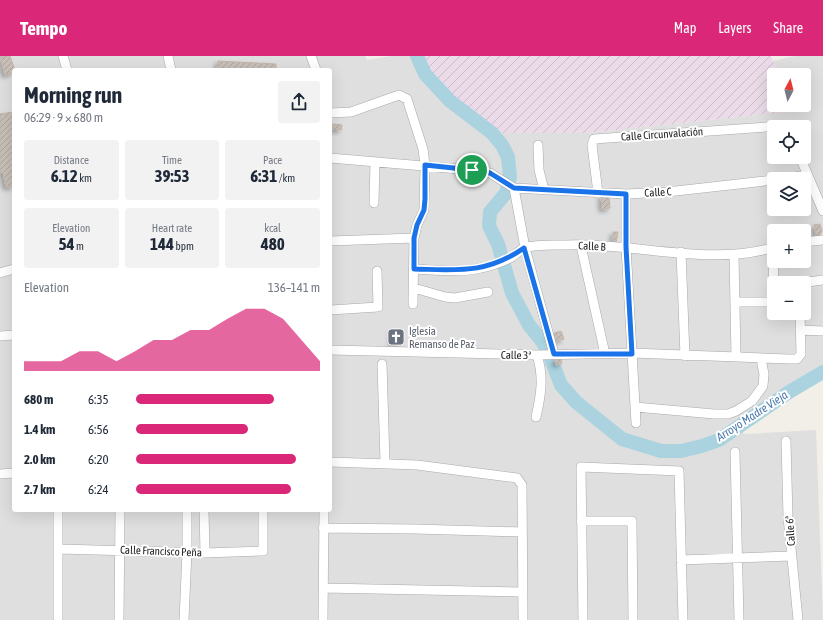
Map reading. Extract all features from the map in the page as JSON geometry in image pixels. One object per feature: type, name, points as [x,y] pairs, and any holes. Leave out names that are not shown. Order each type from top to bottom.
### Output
[{"type":"street","points":[[63,56],[66,68]]},
{"type":"street","points":[[168,56],[171,68]]},
{"type":"street","points":[[311,56],[315,68]]},
{"type":"street","points":[[332,113],[351,112],[391,96],[403,96],[407,99],[423,149],[425,165],[424,210],[417,225],[414,238],[413,304]]},
{"type":"street","name":"Calle Circunvalación","points":[[598,193],[592,145],[594,139],[767,127]]},
{"type":"street","points":[[538,144],[539,170],[544,190]]},
{"type":"street","name":"Calle C","points":[[332,158],[482,171],[502,180],[514,188],[598,193],[626,194],[667,192],[767,181]]},
{"type":"street","points":[[374,162],[374,203]]},
{"type":"street","points":[[811,184],[823,211]]},
{"type":"street","points":[[514,188],[524,248],[554,354]]},
{"type":"street","points":[[626,194],[626,247],[636,423]]},
{"type":"street","points":[[332,241],[414,238]]},
{"type":"street","points":[[811,241],[823,240]]},
{"type":"street","name":"Calle B","points":[[524,248],[569,244],[580,246],[626,247],[734,255],[754,253],[767,249]]},
{"type":"street","points":[[580,246],[605,354]]},
{"type":"street","points":[[414,269],[466,270],[498,264],[507,260],[524,248]]},
{"type":"street","points":[[681,252],[685,356]]},
{"type":"street","points":[[734,255],[736,358]]},
{"type":"street","points":[[736,302],[773,302],[774,268]]},
{"type":"street","points":[[0,273],[12,269]]},
{"type":"street","points":[[332,310],[378,307],[377,271]]},
{"type":"street","points":[[811,282],[823,280]]},
{"type":"street","points":[[414,288],[445,297],[455,298],[488,292]]},
{"type":"street","name":"Calle 3ª","points":[[332,350],[539,355],[632,354],[789,359],[800,357],[800,320]]},
{"type":"street","points":[[800,330],[823,330]]},
{"type":"street","points":[[0,336],[12,335]]},
{"type":"street","points":[[536,417],[542,384],[539,355]]},
{"type":"street","points":[[635,407],[714,414],[728,414],[736,411],[752,401],[763,386],[764,374],[760,359]]},
{"type":"street","points":[[382,364],[385,462]]},
{"type":"street","name":"Calle 6ª","points":[[786,442],[791,556],[798,620]]},
{"type":"street","points":[[735,452],[739,620]]},
{"type":"street","points":[[332,462],[385,462],[517,478],[522,485],[523,620]]},
{"type":"street","points":[[583,620],[581,467],[679,472],[683,620]]},
{"type":"street","points":[[0,474],[12,473]]},
{"type":"street","points":[[58,512],[58,620]]},
{"type":"street","points":[[120,512],[120,620]]},
{"type":"street","points":[[184,620],[187,512]]},
{"type":"street","points":[[204,512],[205,552]]},
{"type":"street","name":"Calle Francisco Peña","points":[[59,549],[187,552],[263,551],[263,512]]},
{"type":"street","points":[[323,620],[324,512]]},
{"type":"street","points":[[581,521],[632,521],[633,620]]},
{"type":"street","points":[[323,528],[522,532]]},
{"type":"street","points":[[682,560],[791,556]]},
{"type":"street","points":[[324,588],[522,592]]},
{"type":"shaded area","points":[[0,56],[365,56],[367,60],[391,56],[417,56],[450,101],[492,133],[587,133],[786,112],[811,112],[811,68],[776,68],[773,61],[795,56],[823,56],[823,372],[789,392],[738,426],[744,434],[816,430],[823,620],[0,620]]},
{"type":"shaded area","points":[[417,56],[771,56],[776,68],[767,68],[767,112],[786,112],[587,133],[492,133],[450,101],[425,74]]},
{"type":"building","points":[[0,56],[10,56],[14,68],[12,68],[12,73],[5,75]]},
{"type":"building","points":[[218,61],[276,64],[276,68],[217,68]]},
{"type":"building","points":[[12,112],[12,186],[6,187],[3,172],[0,173],[0,114]]},
{"type":"building","points":[[333,124],[342,125],[341,130],[332,129]]},
{"type":"building","points":[[601,195],[609,195],[610,208],[602,209]]},
{"type":"building","points":[[820,224],[822,231],[820,235],[816,236],[814,225]]},
{"type":"building","points":[[613,232],[618,232],[616,243],[613,243]]},
{"type":"building","name":"Iglesia Remanso de Paz","points":[[392,331],[401,331],[401,344],[392,344]]},
{"type":"building","points":[[561,331],[564,339],[554,342],[548,335]]},
{"type":"building","points":[[560,356],[562,363],[556,365],[555,360]]},
{"type":"waterway","name":"Arroyo Madre Vieja","points":[[417,56],[425,74],[450,101],[492,133],[502,145],[508,157],[510,177],[506,193],[490,212],[489,226],[498,244],[512,293],[529,325],[542,341],[549,354],[561,385],[576,402],[622,439],[661,451],[681,451],[702,446],[719,440],[789,392],[823,372]]},
{"type":"place","name":"Iglesia Remanso de Paz","points":[[396,337]]},
{"type":"route","points":[[425,165],[472,170],[490,173],[514,188],[626,194],[626,247],[632,354],[554,354],[524,248],[507,260],[479,269],[414,269],[414,238],[417,225],[424,210],[425,165]]}]
